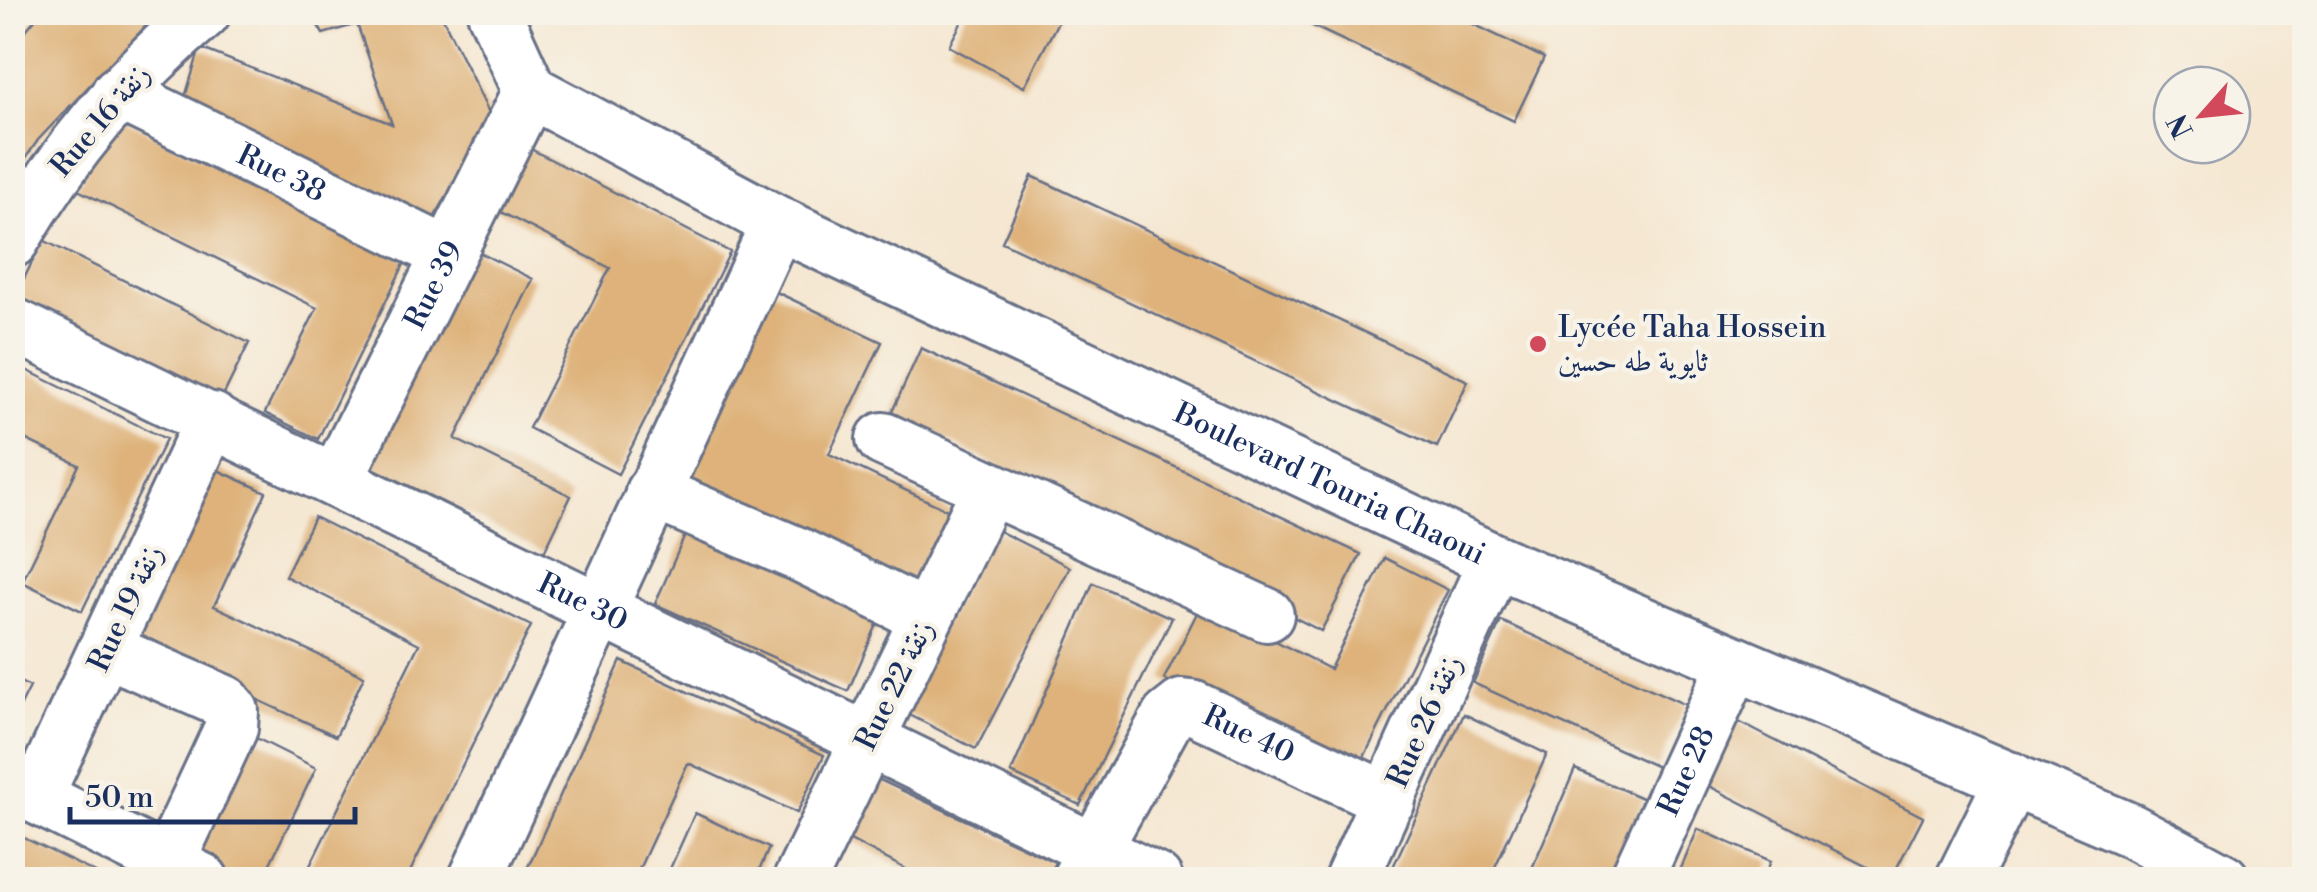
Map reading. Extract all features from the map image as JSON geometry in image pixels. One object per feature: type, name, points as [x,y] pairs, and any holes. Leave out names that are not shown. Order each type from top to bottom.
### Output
[{"type":"street","name":"Rue 16 زنقة","points":[[12,241],[70,150],[118,93],[204,12]]},
{"type":"street","points":[[494,12],[530,91]]},
{"type":"street","name":"Boulevard Touria Chaoui","points":[[530,91],[778,223],[1495,561],[2130,830],[2223,880]]},
{"type":"street","name":"Rue 39","points":[[336,480],[530,91]]},
{"type":"street","name":"Rue 38","points":[[118,93],[448,254]]},
{"type":"street","points":[[475,880],[778,223]]},
{"type":"street","name":"Rue 30","points":[[12,324],[868,739],[1086,864],[1156,880]]},
{"type":"street","name":"Rue 19 زنقة","points":[[24,791],[106,650],[212,419]]},
{"type":"street","points":[[883,440],[1267,615]]},
{"type":"street","name":"Rue 22 زنقة","points":[[800,880],[988,490]]},
{"type":"street","points":[[652,492],[800,556],[926,617]]},
{"type":"street","name":"Rue 26 زنقة","points":[[1351,880],[1495,561]]},
{"type":"street","points":[[24,791],[185,871],[233,716],[224,702],[106,650]]},
{"type":"street","name":"Rue 28","points":[[1636,880],[1735,664]]},
{"type":"street","name":"Rue 40","points":[[1086,864],[1168,716],[1182,706],[1192,707],[1389,800]]},
{"type":"street","points":[[1962,880],[2012,780]]},
{"type":"building","points":[[41,12],[159,12],[38,140],[12,178],[12,47]]},
{"type":"building","points":[[310,12],[440,12],[493,121],[429,226],[183,104],[200,48],[392,124],[357,24],[323,34]]},
{"type":"building","points":[[967,12],[1063,12],[1024,87],[949,46]]},
{"type":"building","points":[[1283,12],[1448,12],[1544,58],[1514,121]]},
{"type":"building","points":[[113,114],[406,260],[318,439],[265,413],[317,308],[76,189]]},
{"type":"building","points":[[521,144],[730,252],[618,474],[529,428],[610,268],[489,206]]},
{"type":"building","points":[[1032,176],[1468,381],[1437,447],[1002,242]]},
{"type":"building","points":[[43,240],[249,343],[222,398],[16,295]]},
{"type":"building","points":[[466,246],[533,279],[455,439],[571,496],[544,552],[361,462]]},
{"type":"building","points":[[772,290],[882,342],[829,454],[960,516],[918,605],[679,492]]},
{"type":"building","points":[[921,348],[1361,554],[1321,631],[892,412]]},
{"type":"building","points":[[12,363],[166,439],[82,611],[22,582],[79,465],[12,433]]},
{"type":"building","points":[[211,467],[266,492],[214,606],[364,676],[336,736],[131,641]]},
{"type":"building","points":[[314,517],[531,626],[406,880],[303,880],[419,644],[285,576]]},
{"type":"building","points":[[693,517],[886,604],[848,691],[655,604]]},
{"type":"building","points":[[993,528],[1070,567],[976,749],[900,710]]},
{"type":"building","points":[[1385,558],[1448,590],[1354,777],[1164,679],[1202,603],[1330,669]]},
{"type":"building","points":[[1093,583],[1172,618],[1080,805],[1011,773]]},
{"type":"building","points":[[1501,621],[1686,705],[1658,767],[1473,683]]},
{"type":"building","points":[[621,661],[824,755],[797,813],[688,763],[634,880],[522,880]]},
{"type":"building","points":[[12,678],[30,687],[12,723]]},
{"type":"building","points":[[1464,714],[1547,754],[1489,880],[1387,880]]},
{"type":"building","points":[[1737,721],[1923,817],[1891,879],[1705,784]]},
{"type":"building","points":[[246,733],[316,768],[262,880],[237,880],[186,855]]},
{"type":"building","points":[[1575,769],[1644,799],[1609,880],[1527,880]]},
{"type":"building","points":[[865,773],[1055,862],[1047,880],[927,880],[833,831]]},
{"type":"building","points":[[695,813],[769,848],[755,880],[665,880]]},
{"type":"building","points":[[1698,829],[1771,861],[1763,880],[1676,880]]},
{"type":"building","points":[[12,832],[110,880],[12,880]]},
{"type":"place","name":"Lycée Taha Hossein ثايوية طه حسين","points":[[1538,344]]}]
